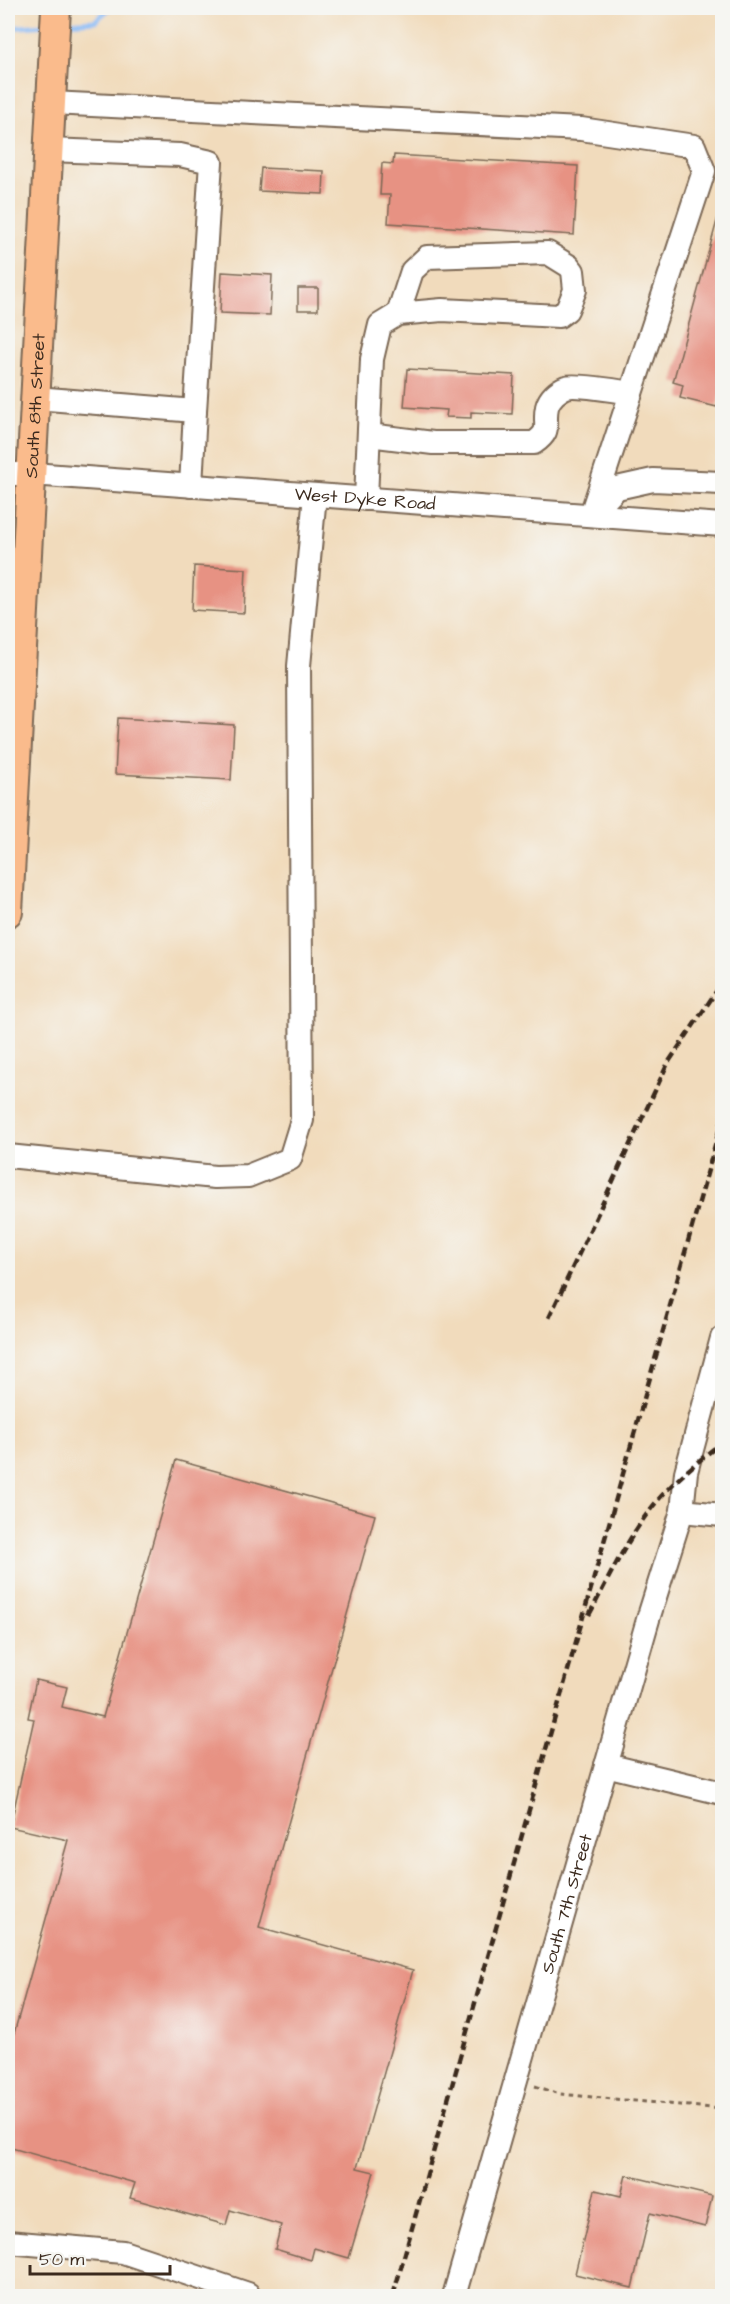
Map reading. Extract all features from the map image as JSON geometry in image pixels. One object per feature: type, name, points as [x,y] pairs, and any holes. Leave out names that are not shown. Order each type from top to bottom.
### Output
[{"type":"main road","name":"South 8th Street","points":[[8,912],[20,474],[36,398],[56,8]]},
{"type":"street","points":[[51,103],[581,129],[694,146],[704,171],[591,515]]},
{"type":"street","points":[[48,150],[180,155],[211,162],[191,486]]},
{"type":"street","points":[[366,499],[372,359],[380,325],[398,314],[442,310],[559,316],[567,310],[575,290],[573,271],[548,253],[427,256],[412,271],[398,314]]},
{"type":"street","points":[[369,435],[433,443],[534,443],[543,437],[548,427],[547,407],[553,395],[568,386],[631,393]]},
{"type":"street","points":[[36,398],[195,411]]},
{"type":"street","name":"West Dyke Road","points":[[20,474],[723,525]]},
{"type":"street","points":[[591,515],[617,488],[653,480],[723,483]]},
{"type":"street","points":[[8,1156],[216,1177],[248,1176],[290,1159],[302,1120],[299,666],[315,495]]},
{"type":"street","name":"South 7th Street","points":[[454,2296],[606,1765],[682,1511],[686,1472],[723,1338]]},
{"type":"street","points":[[682,1511],[723,1515]]},
{"type":"street","points":[[606,1765],[723,1793]]},
{"type":"street","points":[[8,2241],[123,2252],[248,2294]]},
{"type":"path","points":[[516,2079],[560,2094],[723,2109]]},
{"type":"building","points":[[394,155],[578,166],[574,235],[388,223],[390,195],[380,195],[382,163],[393,164]]},
{"type":"building","points":[[261,168],[324,171],[323,194],[259,191]]},
{"type":"building","points":[[718,217],[723,218],[723,386],[717,407],[680,398],[683,385],[673,382]]},
{"type":"building","points":[[222,272],[272,275],[270,315],[220,313]]},
{"type":"building","points":[[298,288],[318,288],[318,310],[298,310]]},
{"type":"building","points":[[407,369],[514,375],[512,414],[471,412],[471,418],[446,417],[447,410],[404,407]]},
{"type":"building","points":[[194,566],[246,569],[244,613],[192,610]]},
{"type":"building","points":[[118,718],[234,725],[231,780],[115,774]]},
{"type":"building","points":[[176,1460],[375,1515],[259,1927],[413,1970],[357,2168],[374,2172],[349,2258],[314,2248],[311,2260],[275,2249],[281,2225],[230,2210],[226,2225],[130,2198],[135,2183],[8,2147],[8,2055],[68,1840],[10,1827],[34,1719],[28,1718],[36,1680],[67,1687],[62,1707],[103,1717]]},
{"type":"building","points":[[626,2175],[712,2196],[705,2227],[650,2213],[632,2288],[575,2274],[595,2190],[621,2196]]},
{"type":"waterway","points":[[65,23],[95,21],[110,8]]},
{"type":"waterway","points":[[8,28],[45,25]]},
{"type":"railway","points":[[549,1318],[668,1063],[722,983]]},
{"type":"railway","points":[[393,2296],[722,1120]]},
{"type":"railway","points":[[589,1615],[620,1556],[648,1513],[673,1484],[722,1442]]}]
